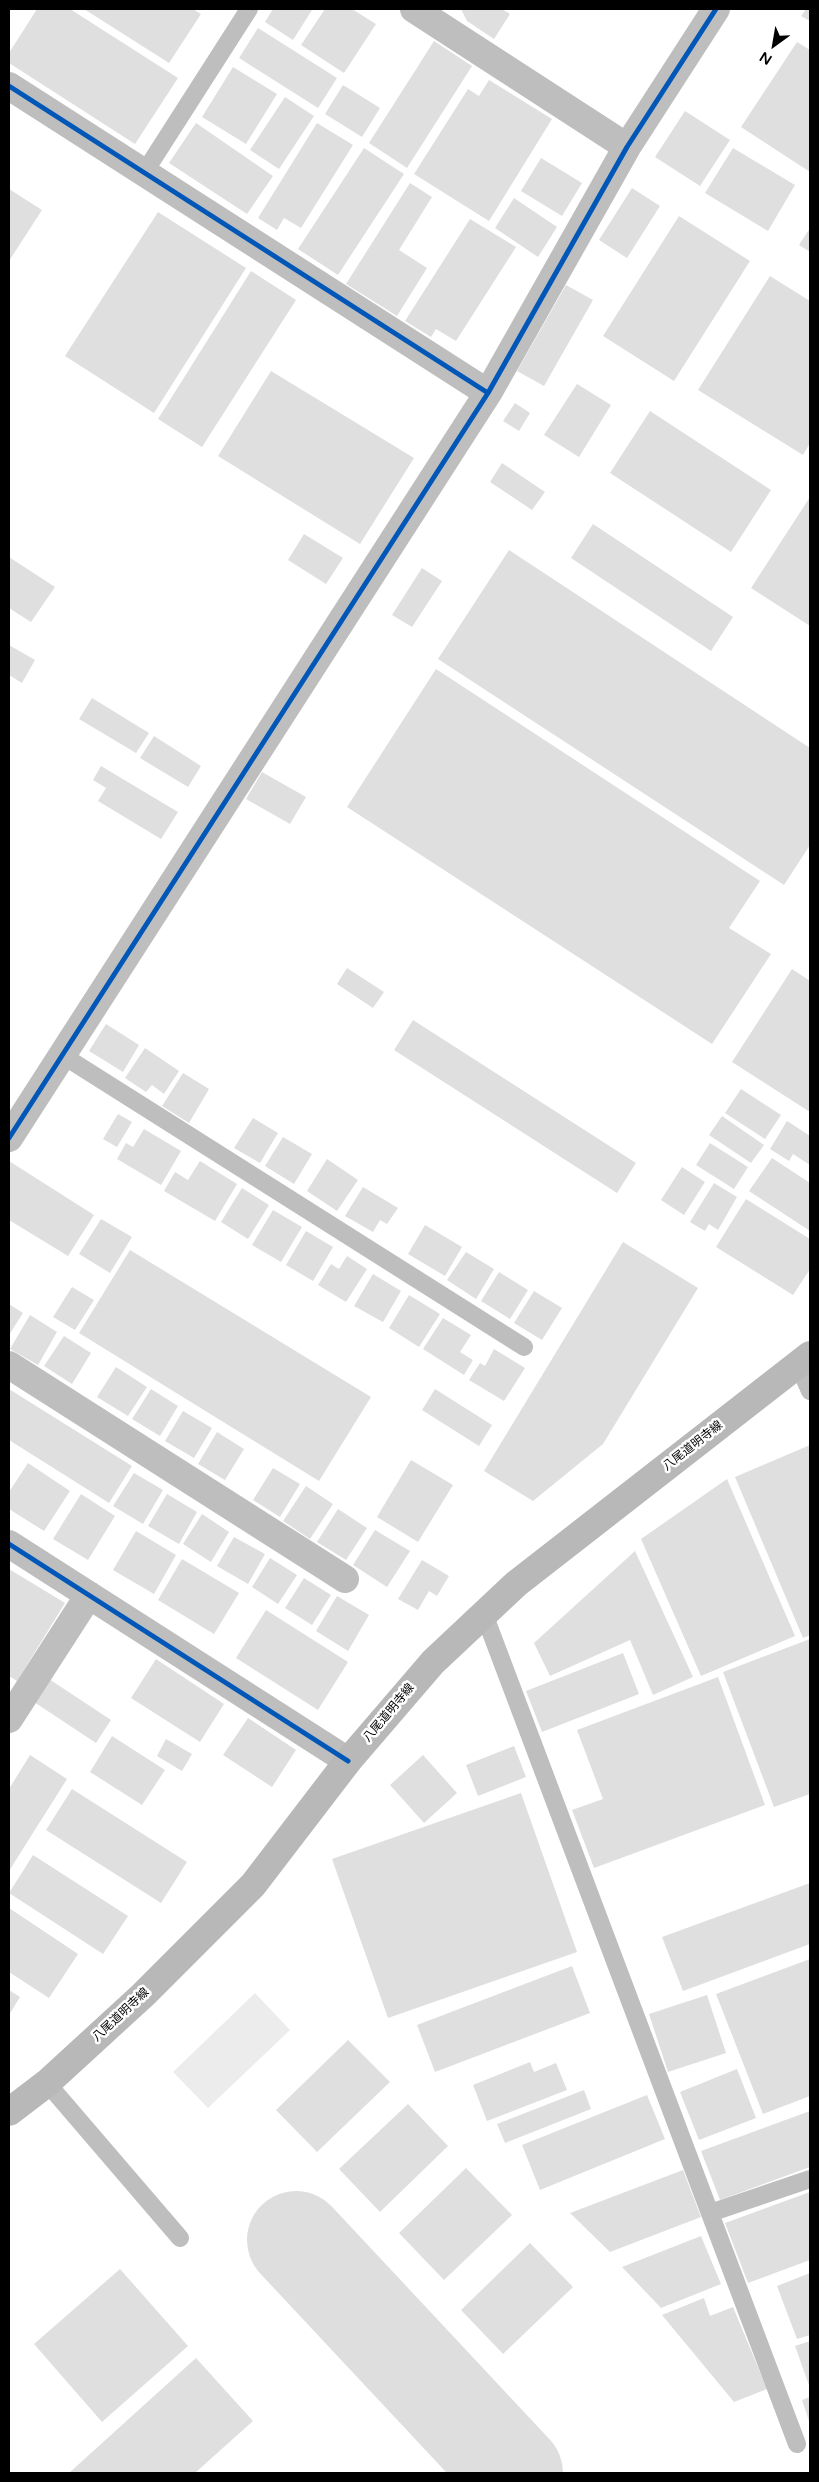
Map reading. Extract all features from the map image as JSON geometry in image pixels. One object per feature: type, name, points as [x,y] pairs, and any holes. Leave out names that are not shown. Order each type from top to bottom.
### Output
[{"type":"main road","name":"八尾道明寺線","points":[[9,2112],[47,2082],[143,1995],[253,1885],[348,1761],[433,1662],[516,1584],[804,1359]]},
{"type":"street","points":[[9,1138],[488,393],[627,147],[716,9]]},
{"type":"street","points":[[427,12],[627,147]]},
{"type":"street","points":[[9,86],[488,393]]},
{"type":"street","points":[[9,1365],[345,1579]]},
{"type":"street","points":[[9,1544],[348,1761]]},
{"type":"street","points":[[9,1719],[89,1595]]},
{"type":"lane","points":[[144,173],[250,9]]},
{"type":"lane","points":[[62,1055],[524,1347]]},
{"type":"lane","points":[[804,1359],[810,1390]]},
{"type":"lane","points":[[484,1614],[797,2444]]},
{"type":"lane","points":[[47,2082],[180,2238]]},
{"type":"lane","points":[[710,2213],[810,2179]]},
{"type":"shaded area","points":[[255,1993],[290,2030],[208,2108],[173,2072]]},
{"type":"building","points":[[37,9],[70,9],[178,78],[135,144],[9,63],[9,53]]},
{"type":"building","points":[[84,9],[193,9],[201,14],[169,63]]},
{"type":"building","points":[[273,9],[312,10],[293,40],[265,22]]},
{"type":"building","points":[[325,9],[352,9],[376,24],[344,73],[301,45]]},
{"type":"building","points":[[461,9],[502,9],[510,14],[494,39],[467,21]]},
{"type":"building","points":[[806,9],[810,9],[810,21],[801,16]]},
{"type":"building","points":[[258,28],[337,78],[318,108],[239,58]]},
{"type":"building","points":[[434,41],[472,66],[407,168],[369,143]]},
{"type":"building","points":[[797,42],[810,50],[810,172],[741,127]]},
{"type":"building","points":[[233,67],[277,94],[246,144],[202,117]]},
{"type":"building","points":[[489,80],[552,119],[489,221],[414,174],[468,89],[479,96]]},
{"type":"building","points":[[343,85],[380,108],[362,137],[325,114]]},
{"type":"building","points":[[285,97],[314,116],[279,169],[250,150]]},
{"type":"building","points":[[685,111],[730,140],[700,186],[655,157]]},
{"type":"building","points":[[196,123],[273,176],[247,214],[169,163]]},
{"type":"building","points":[[317,123],[353,145],[301,228],[284,218],[277,230],[258,218]]},
{"type":"building","points":[[364,148],[404,174],[338,275],[298,249]]},
{"type":"building","points":[[733,148],[795,185],[768,231],[705,193]]},
{"type":"building","points":[[541,158],[582,183],[562,216],[521,191]]},
{"type":"building","points":[[410,183],[432,197],[399,250],[427,268],[397,316],[346,284]]},
{"type":"building","points":[[632,188],[660,206],[627,258],[599,240]]},
{"type":"building","points":[[9,189],[42,210],[9,261]]},
{"type":"building","points":[[514,198],[557,227],[538,257],[495,228]]},
{"type":"building","points":[[158,212],[246,268],[154,413],[65,356]]},
{"type":"building","points":[[679,216],[750,261],[674,381],[603,336]]},
{"type":"building","points":[[470,219],[516,247],[456,341],[436,329],[431,337],[405,321]]},
{"type":"building","points":[[810,228],[810,252],[799,245]]},
{"type":"building","points":[[251,271],[296,300],[202,447],[158,419]]},
{"type":"building","points":[[770,276],[810,301],[810,443],[803,455],[698,390]]},
{"type":"building","points":[[566,285],[593,300],[544,386],[517,371]]},
{"type":"building","points":[[271,371],[414,458],[360,544],[218,456]]},
{"type":"building","points":[[577,384],[611,405],[579,457],[544,435]]},
{"type":"building","points":[[515,403],[530,413],[519,431],[503,421]]},
{"type":"building","points":[[650,411],[771,490],[731,552],[610,473]]},
{"type":"building","points":[[502,463],[545,492],[532,510],[490,482]]},
{"type":"building","points":[[810,497],[810,626],[751,588]]},
{"type":"building","points":[[593,524],[733,617],[711,651],[571,558]]},
{"type":"building","points":[[304,534],[343,558],[326,584],[288,560]]},
{"type":"building","points":[[509,550],[810,748],[810,845],[784,885],[438,659]]},
{"type":"building","points":[[9,557],[55,587],[31,622],[9,608]]},
{"type":"building","points":[[422,568],[442,581],[412,627],[392,615]]},
{"type":"building","points":[[9,645],[35,660],[22,683],[9,675]]},
{"type":"building","points":[[436,669],[760,881],[729,928],[771,954],[712,1044],[347,807]]},
{"type":"building","points":[[92,698],[149,733],[136,753],[79,719]]},
{"type":"building","points":[[154,736],[201,766],[188,787],[140,758]]},
{"type":"building","points":[[101,766],[178,812],[161,839],[98,801],[106,788],[93,780]]},
{"type":"building","points":[[262,772],[306,797],[290,824],[246,799]]},
{"type":"building","points":[[347,968],[384,992],[373,1008],[337,984]]},
{"type":"building","points":[[792,969],[810,981],[810,1112],[732,1062]]},
{"type":"building","points":[[413,1020],[636,1163],[617,1193],[394,1050]]},
{"type":"building","points":[[106,1024],[139,1045],[123,1072],[89,1051]]},
{"type":"building","points":[[145,1048],[179,1071],[164,1094],[152,1085],[146,1092],[125,1078]]},
{"type":"building","points":[[183,1073],[209,1089],[189,1123],[162,1106]]},
{"type":"building","points":[[741,1089],[781,1115],[765,1139],[725,1113]]},
{"type":"building","points":[[118,1114],[132,1122],[117,1147],[103,1139]]},
{"type":"building","points":[[722,1116],[764,1145],[751,1163],[709,1135]]},
{"type":"building","points":[[253,1118],[278,1133],[260,1163],[234,1148]]},
{"type":"building","points":[[787,1121],[810,1136],[810,1165],[793,1154],[789,1161],[770,1149]]},
{"type":"building","points":[[144,1129],[181,1151],[161,1185],[117,1159],[126,1143],[133,1147]]},
{"type":"building","points":[[283,1137],[312,1154],[294,1184],[265,1166]]},
{"type":"building","points":[[710,1143],[748,1167],[734,1189],[696,1165]]},
{"type":"building","points":[[772,1158],[810,1183],[810,1231],[749,1191]]},
{"type":"building","points":[[327,1159],[358,1180],[337,1211],[307,1191]]},
{"type":"building","points":[[9,1161],[94,1215],[68,1256],[9,1220]]},
{"type":"building","points":[[200,1161],[237,1184],[215,1221],[164,1191],[175,1172],[188,1180]]},
{"type":"building","points":[[682,1167],[705,1182],[684,1215],[661,1200]]},
{"type":"building","points":[[714,1183],[737,1197],[718,1230],[709,1224],[705,1231],[690,1222]]},
{"type":"building","points":[[363,1187],[398,1208],[387,1224],[380,1220],[373,1232],[345,1216]]},
{"type":"building","points":[[242,1188],[269,1205],[248,1239],[221,1222]]},
{"type":"building","points":[[746,1199],[810,1239],[810,1269],[793,1295],[716,1247]]},
{"type":"building","points":[[273,1210],[302,1227],[281,1262],[252,1245]]},
{"type":"building","points":[[101,1219],[132,1237],[110,1273],[79,1254]]},
{"type":"building","points":[[425,1225],[462,1247],[445,1276],[408,1254]]},
{"type":"building","points":[[306,1231],[333,1247],[313,1281],[286,1265]]},
{"type":"building","points":[[623,1242],[698,1288],[603,1444],[533,1501],[484,1471]]},
{"type":"building","points":[[130,1250],[371,1397],[319,1481],[79,1333]]},
{"type":"building","points":[[466,1252],[494,1269],[476,1299],[447,1280]]},
{"type":"building","points":[[347,1256],[367,1269],[346,1302],[318,1285],[331,1264],[339,1269]]},
{"type":"building","points":[[499,1272],[528,1290],[510,1319],[481,1301]]},
{"type":"building","points":[[373,1274],[401,1291],[383,1322],[354,1306]]},
{"type":"building","points":[[72,1287],[94,1300],[75,1330],[53,1317]]},
{"type":"building","points":[[534,1291],[562,1308],[542,1340],[514,1323]]},
{"type":"building","points":[[409,1295],[440,1314],[419,1347],[389,1328]]},
{"type":"building","points":[[9,1304],[23,1313],[9,1335]]},
{"type":"building","points":[[30,1315],[57,1332],[38,1365],[10,1349]]},
{"type":"building","points":[[443,1318],[471,1335],[460,1352],[473,1360],[464,1375],[423,1349]]},
{"type":"building","points":[[64,1336],[91,1353],[72,1384],[44,1366]]},
{"type":"building","points":[[494,1349],[525,1368],[504,1401],[469,1380],[480,1363],[485,1366]]},
{"type":"building","points":[[116,1367],[147,1387],[128,1416],[97,1397]]},
{"type":"building","points":[[9,1389],[132,1466],[109,1503],[9,1440]]},
{"type":"building","points":[[151,1389],[178,1406],[160,1436],[132,1419]]},
{"type":"building","points":[[435,1389],[492,1425],[479,1446],[422,1410]]},
{"type":"building","points":[[183,1411],[212,1428],[194,1458],[165,1441]]},
{"type":"building","points":[[217,1432],[244,1449],[225,1480],[198,1464]]},
{"type":"building","points":[[810,1445],[810,1635],[803,1638],[735,1477]]},
{"type":"building","points":[[411,1460],[453,1485],[418,1542],[377,1517]]},
{"type":"building","points":[[28,1463],[70,1491],[44,1531],[9,1509],[9,1492]]},
{"type":"building","points":[[273,1468],[300,1484],[280,1517],[253,1500]]},
{"type":"building","points":[[134,1473],[163,1490],[143,1524],[113,1506]]},
{"type":"building","points":[[727,1479],[795,1636],[701,1676],[641,1539]]},
{"type":"building","points":[[306,1486],[333,1504],[310,1539],[283,1521]]},
{"type":"building","points":[[81,1494],[115,1516],[88,1560],[53,1539]]},
{"type":"building","points":[[167,1494],[197,1512],[179,1544],[148,1526]]},
{"type":"building","points":[[338,1509],[367,1528],[346,1560],[317,1542]]},
{"type":"building","points":[[202,1514],[229,1532],[211,1562],[183,1544]]},
{"type":"building","points":[[375,1530],[410,1551],[387,1587],[353,1565]]},
{"type":"building","points":[[136,1531],[176,1555],[154,1594],[113,1570]]},
{"type":"building","points":[[234,1537],[265,1554],[248,1584],[217,1566]]},
{"type":"building","points":[[635,1551],[693,1677],[653,1695],[630,1640],[550,1676],[534,1643]]},
{"type":"building","points":[[270,1558],[297,1575],[278,1604],[252,1587]]},
{"type":"building","points":[[182,1559],[239,1593],[214,1634],[158,1600]]},
{"type":"building","points":[[422,1560],[449,1576],[437,1596],[429,1591],[418,1610],[398,1599]]},
{"type":"building","points":[[9,1569],[65,1603],[17,1681],[9,1676]]},
{"type":"building","points":[[304,1578],[331,1595],[312,1625],[285,1608]]},
{"type":"building","points":[[337,1596],[369,1615],[348,1651],[316,1631]]},
{"type":"building","points":[[266,1610],[348,1662],[318,1710],[236,1658]]},
{"type":"building","points":[[810,1639],[810,1794],[774,1807],[723,1672]]},
{"type":"building","points":[[623,1653],[639,1694],[542,1732],[526,1691]]},
{"type":"building","points":[[156,1659],[224,1704],[200,1742],[131,1698]]},
{"type":"building","points":[[718,1677],[765,1805],[594,1868],[572,1810],[603,1799],[577,1730]]},
{"type":"building","points":[[49,1679],[111,1720],[96,1743],[34,1702]]},
{"type":"building","points":[[248,1718],[296,1750],[272,1787],[223,1755]]},
{"type":"building","points":[[112,1736],[165,1770],[142,1805],[90,1772]]},
{"type":"building","points":[[166,1739],[192,1754],[182,1771],[157,1756]]},
{"type":"building","points":[[514,1746],[526,1777],[478,1796],[466,1765]]},
{"type":"building","points":[[30,1755],[67,1779],[9,1871],[9,1789]]},
{"type":"building","points":[[423,1755],[457,1793],[424,1823],[390,1785]]},
{"type":"building","points":[[72,1789],[187,1862],[161,1903],[46,1830]]},
{"type":"building","points":[[521,1793],[577,1952],[388,2018],[332,1859]]},
{"type":"building","points":[[33,1855],[128,1916],[103,1954],[9,1893]]},
{"type":"building","points":[[810,1883],[810,1944],[683,1991],[662,1937]]},
{"type":"building","points":[[9,1908],[78,1954],[49,1998],[9,1972]]},
{"type":"building","points":[[810,1959],[810,2096],[763,2114],[716,1994]]},
{"type":"building","points":[[572,1966],[590,2013],[435,2072],[417,2025]]},
{"type":"building","points":[[9,1990],[20,1997],[9,2015]]},
{"type":"building","points":[[707,1995],[726,2053],[668,2072],[649,2014]]},
{"type":"building","points":[[348,2040],[390,2082],[317,2152],[276,2110]]},
{"type":"building","points":[[530,2062],[534,2072],[556,2063],[567,2090],[487,2121],[473,2085]]},
{"type":"building","points":[[737,2069],[756,2118],[699,2140],[680,2092]]},
{"type":"building","points":[[584,2090],[591,2109],[505,2143],[497,2124]]},
{"type":"building","points":[[647,2095],[665,2139],[540,2190],[522,2145]]},
{"type":"building","points":[[408,2104],[448,2146],[380,2212],[339,2169]]},
{"type":"building","points":[[810,2111],[810,2167],[720,2200],[701,2151]]},
{"type":"building","points":[[466,2168],[512,2215],[444,2280],[399,2233]]},
{"type":"building","points":[[683,2170],[701,2217],[610,2252],[570,2213]]},
{"type":"building","points":[[810,2192],[810,2260],[748,2283],[725,2223]]},
{"type":"building","points":[[701,2236],[721,2284],[661,2308],[622,2267]]},
{"type":"building","points":[[530,2243],[573,2287],[503,2354],[461,2310]]},
{"type":"building","points":[[120,2269],[188,2346],[102,2422],[34,2344]]},
{"type":"building","points":[[810,2273],[810,2335],[797,2339],[777,2286]]},
{"type":"building","points":[[704,2298],[710,2316],[733,2307],[767,2389],[734,2402],[662,2315]]},
{"type":"building","points":[[810,2341],[810,2388],[795,2346]]},
{"type":"building","points":[[196,2358],[253,2421],[195,2473],[69,2473]]},
{"type":"building","points":[[810,2397],[810,2424],[802,2400]]},
{"type":"taxiway","points":[[296,2240],[514,2473]]},
{"type":"cycle path","points":[[9,1138],[488,393],[627,147],[716,9]]},
{"type":"cycle path","points":[[9,86],[488,393]]},
{"type":"cycle path","points":[[9,1544],[348,1761]]}]
